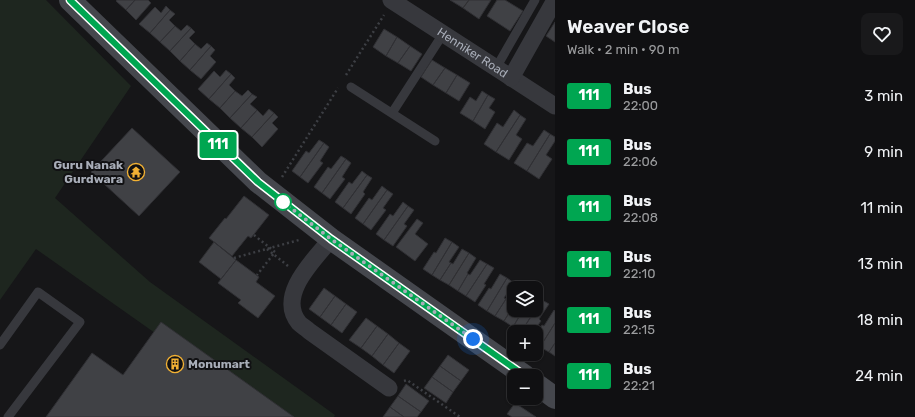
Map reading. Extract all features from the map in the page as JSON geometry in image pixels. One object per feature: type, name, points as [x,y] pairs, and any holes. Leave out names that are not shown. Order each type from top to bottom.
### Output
[{"type":"main road","points":[[70,0],[230,156],[327,244],[514,369]]},
{"type":"main road","points":[[543,389],[555,398]]},
{"type":"street","points":[[511,78],[555,0]]},
{"type":"street","name":"Henniker Road","points":[[389,5],[443,34],[555,106]]},
{"type":"street","points":[[327,244],[302,276],[294,290],[292,297],[294,316],[300,323],[389,388]]},
{"type":"lane","points":[[496,68],[535,0]]},
{"type":"lane","points":[[392,113],[443,34]]},
{"type":"lane","points":[[351,87],[435,141]]},
{"type":"lane","points":[[0,345],[38,292],[80,322],[8,417]]},
{"type":"path","points":[[345,77],[389,5]]},
{"type":"path","points":[[271,193],[341,84]]},
{"type":"path","points":[[254,235],[271,248],[275,252],[274,254]]},
{"type":"path","points":[[234,258],[304,239],[327,244]]},
{"type":"path","points":[[266,249],[302,276]]},
{"type":"path","points":[[257,275],[274,254]]},
{"type":"path","points":[[389,388],[407,380],[460,417]]},
{"type":"shaded area","points":[[0,0],[46,0],[131,86],[55,198],[150,282],[335,415],[334,417],[274,417],[36,249],[0,300]]},
{"type":"building","points":[[135,0],[126,10],[116,1]]},
{"type":"building","points":[[135,0],[148,0],[151,3],[136,20],[126,10]]},
{"type":"building","points":[[450,0],[469,0],[463,8]]},
{"type":"building","points":[[469,0],[491,0],[479,19],[463,8]]},
{"type":"building","points":[[497,0],[505,0],[523,11],[510,31],[487,16]]},
{"type":"building","points":[[166,6],[170,10],[150,33],[139,24],[155,7],[161,13]]},
{"type":"building","points":[[170,10],[175,14],[169,20],[175,26],[160,42],[150,33]]},
{"type":"building","points":[[555,22],[555,42],[546,36]]},
{"type":"building","points":[[187,25],[191,28],[170,51],[160,42],[175,26],[181,31]]},
{"type":"building","points":[[191,28],[195,32],[189,38],[195,44],[180,61],[170,51]]},
{"type":"building","points":[[384,29],[397,37],[386,56],[373,47]]},
{"type":"building","points":[[397,37],[410,46],[398,63],[386,56]]},
{"type":"building","points":[[207,43],[211,46],[190,70],[180,61],[195,44],[201,49]]},
{"type":"building","points":[[211,46],[215,50],[210,56],[216,62],[201,79],[190,70]]},
{"type":"building","points":[[410,46],[422,54],[411,71],[398,63]]},
{"type":"building","points":[[432,60],[445,68],[433,85],[421,77]]},
{"type":"building","points":[[445,68],[457,75],[446,93],[433,85]]},
{"type":"building","points":[[226,70],[231,74],[209,99],[198,89],[214,71],[220,77]]},
{"type":"building","points":[[231,74],[235,78],[229,85],[235,91],[220,108],[209,99]]},
{"type":"building","points":[[457,75],[470,83],[459,101],[446,93]]},
{"type":"building","points":[[248,90],[252,94],[230,118],[220,108],[235,91],[242,96]]},
{"type":"building","points":[[482,91],[488,95],[473,121],[460,113],[470,97],[476,101]]},
{"type":"building","points":[[252,94],[257,97],[250,104],[257,110],[241,128],[230,118]]},
{"type":"building","points":[[488,95],[495,99],[489,108],[495,112],[485,129],[473,121]]},
{"type":"building","points":[[269,109],[274,113],[252,137],[241,128],[257,110],[263,116]]},
{"type":"building","points":[[514,110],[520,115],[496,152],[484,144],[497,123],[503,127]]},
{"type":"building","points":[[274,113],[278,117],[272,123],[278,129],[262,147],[252,137]]},
{"type":"building","points":[[520,115],[526,119],[516,135],[522,139],[509,160],[496,152]]},
{"type":"building","name":"Guru Nanak Gurdwara","points":[[132,128],[180,172],[139,216],[91,172]]},
{"type":"building","points":[[544,130],[550,134],[527,171],[514,163],[527,143],[533,146]]},
{"type":"building","points":[[550,134],[555,137],[555,141],[546,155],[552,159],[539,179],[527,171]]},
{"type":"building","points":[[319,140],[324,143],[300,177],[292,171],[306,151],[309,153]]},
{"type":"building","points":[[324,143],[329,147],[320,161],[323,163],[308,183],[300,177]]},
{"type":"building","points":[[341,156],[346,159],[322,193],[314,187],[328,167],[331,169]]},
{"type":"building","points":[[346,159],[351,163],[342,177],[345,179],[330,199],[322,193]]},
{"type":"building","points":[[362,171],[367,175],[343,208],[335,202],[349,182],[352,184]]},
{"type":"building","points":[[367,175],[372,178],[363,192],[365,194],[351,214],[343,208]]},
{"type":"building","points":[[382,186],[387,190],[363,224],[355,218],[369,198],[372,200]]},
{"type":"building","points":[[387,190],[393,194],[383,208],[386,210],[371,230],[363,224]]},
{"type":"building","points":[[244,196],[269,215],[251,238],[248,236],[232,256],[209,238]]},
{"type":"building","points":[[403,202],[408,206],[384,240],[376,234],[390,214],[393,216]]},
{"type":"building","points":[[408,206],[414,210],[404,224],[407,226],[393,246],[384,240]]},
{"type":"building","points":[[417,219],[423,223],[415,234],[428,244],[415,261],[396,247]]},
{"type":"building","points":[[445,238],[452,242],[432,275],[423,269],[434,252],[436,253]]},
{"type":"building","points":[[214,242],[236,260],[221,279],[199,262]]},
{"type":"building","points":[[452,242],[459,247],[440,280],[432,275]]},
{"type":"building","points":[[462,249],[469,253],[449,285],[440,280],[451,263],[453,264]]},
{"type":"building","points":[[469,253],[476,258],[458,291],[449,285]]},
{"type":"building","points":[[236,260],[259,277],[256,282],[275,296],[258,318],[238,303],[241,300],[218,283]]},
{"type":"building","points":[[480,260],[487,264],[466,296],[458,291],[468,274],[470,275]]},
{"type":"building","points":[[487,264],[494,268],[484,284],[486,285],[475,302],[466,296]]},
{"type":"building","points":[[500,274],[507,278],[487,311],[478,305],[489,288],[491,289]]},
{"type":"building","points":[[507,278],[511,281],[507,281],[507,294],[504,298],[506,299],[495,316],[487,311]]},
{"type":"building","points":[[324,288],[335,296],[320,317],[309,309]]},
{"type":"building","points":[[335,296],[346,304],[331,325],[320,317]]},
{"type":"building","points":[[506,299],[507,316],[504,321],[495,316]]},
{"type":"building","points":[[543,301],[549,304],[543,313]]},
{"type":"building","points":[[346,304],[357,312],[342,333],[331,325]]},
{"type":"building","points":[[554,310],[555,323],[543,342],[544,326]]},
{"type":"building","points":[[507,316],[519,317],[514,325],[510,325],[504,321]]},
{"type":"building","points":[[519,317],[531,317],[525,325],[514,325]]},
{"type":"building","points":[[531,317],[540,317],[539,319],[541,321],[538,325],[526,325]]},
{"type":"building","points":[[366,318],[377,326],[361,348],[349,340]]},
{"type":"building","name":"Monumart","points":[[161,322],[294,417],[46,417],[92,353],[123,375]]},
{"type":"building","points":[[555,323],[555,343],[549,352],[543,349],[543,342]]},
{"type":"building","points":[[377,326],[388,334],[372,356],[361,348]]},
{"type":"building","points":[[388,334],[399,343],[383,365],[372,356]]},
{"type":"building","points":[[399,343],[410,351],[394,373],[383,365]]},
{"type":"building","points":[[555,343],[555,356],[549,352]]},
{"type":"building","points":[[448,355],[469,370],[461,381],[440,366]]},
{"type":"building","points":[[440,366],[461,381],[453,392],[432,377]]},
{"type":"building","points":[[432,377],[453,392],[446,403],[424,388]]},
{"type":"building","points":[[406,384],[429,401],[421,412],[398,396]]},
{"type":"building","points":[[398,396],[421,412],[417,417],[404,417],[390,407]]},
{"type":"building","points":[[514,405],[518,405],[536,417],[512,417],[507,414]]},
{"type":"building","points":[[390,407],[404,417],[383,417]]},
{"type":"bus line","name":"111","points":[[70,0],[230,156],[271,193],[331,239],[515,369]]},
{"type":"place","name":"Guru Nanak Gurdwara","points":[[136,172]]},
{"type":"place","name":"Monumart","points":[[175,364]]},
{"type":"route","points":[[283,202],[331,239],[473,339]]}]
